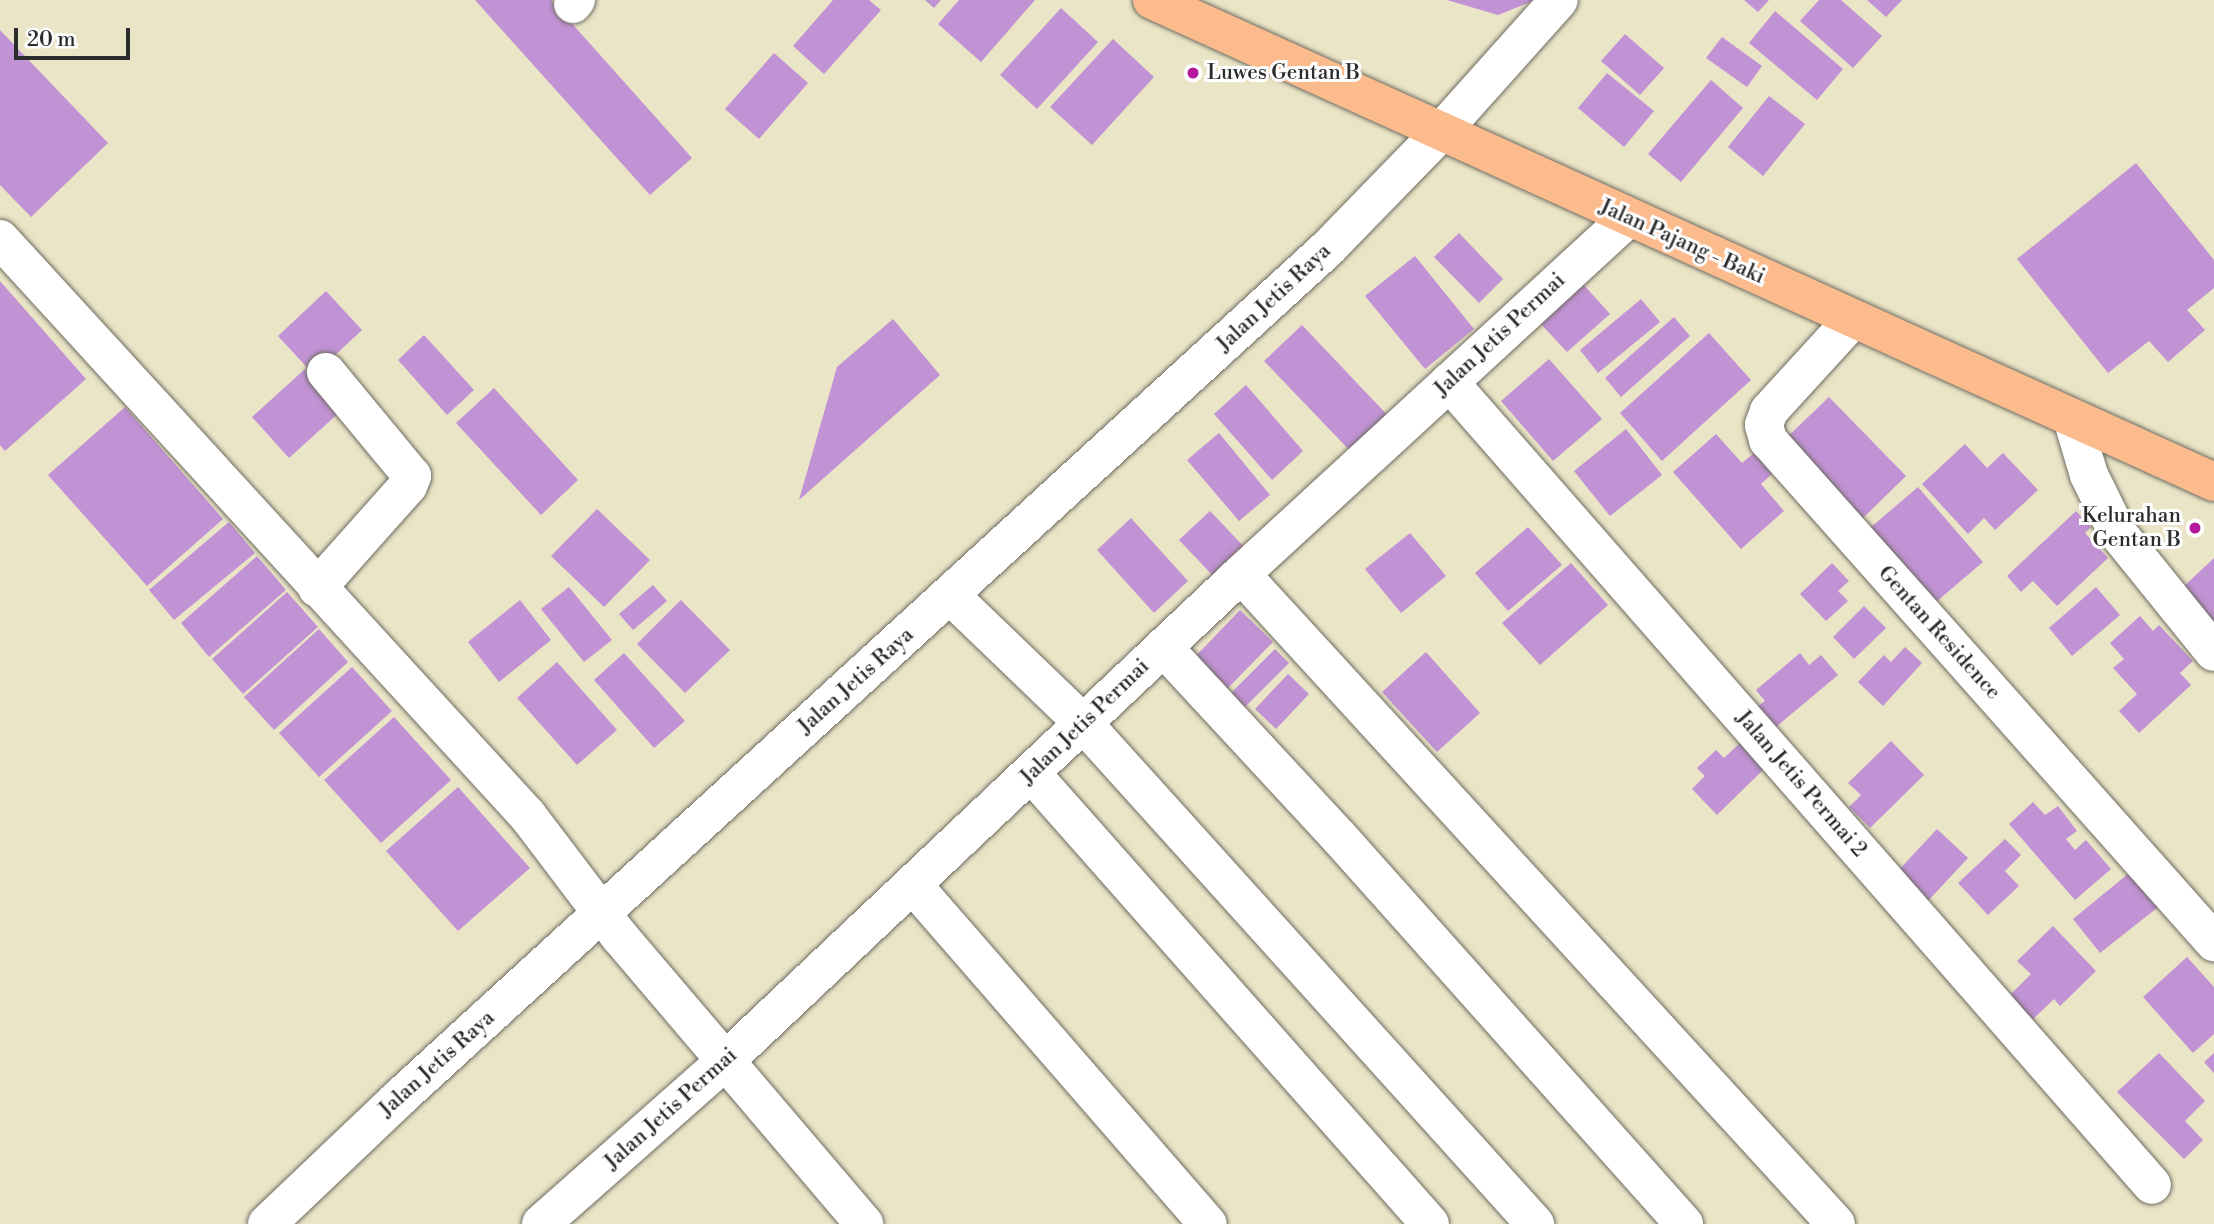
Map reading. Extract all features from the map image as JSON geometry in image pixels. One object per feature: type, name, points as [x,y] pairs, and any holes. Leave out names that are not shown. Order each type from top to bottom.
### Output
[{"type":"main road","name":"Jalan Pajang - Baki","points":[[1159,2],[1440,133],[2214,482]]},
{"type":"street","name":"Jalan Jetis Raya","points":[[267,1224],[397,1100],[604,914],[1328,248],[1440,133],[1559,0]]},
{"type":"street","name":"Jalan Jetis Permai","points":[[541,1224],[725,1060],[1241,574],[1628,218]]},
{"type":"street","points":[[0,239],[317,588],[482,764],[725,1060],[864,1224]]},
{"type":"street","name":"Gentan Residence","points":[[1853,319],[1769,411],[1764,425],[1768,440],[2214,942]]},
{"type":"street","points":[[317,588],[408,486],[412,476],[326,372]]},
{"type":"street","name":"Jalan Jetis Permai 2","points":[[1449,382],[2152,1185]]},
{"type":"street","points":[[2072,418],[2089,475],[2117,532],[2214,652]]},
{"type":"street","points":[[1241,574],[1836,1224]]},
{"type":"street","points":[[951,596],[1083,723],[1535,1224]]},
{"type":"street","points":[[1163,647],[1338,836],[1684,1224]]},
{"type":"street","points":[[1031,773],[1430,1224]]},
{"type":"street","points":[[913,885],[1208,1224]]},
{"type":"building","points":[[475,0],[551,0],[692,158],[650,195]]},
{"type":"building","points":[[833,0],[869,0],[881,10],[824,74],[793,46]]},
{"type":"building","points":[[925,0],[941,0],[934,8]]},
{"type":"building","points":[[959,0],[1035,0],[981,62],[938,24]]},
{"type":"building","points":[[1447,0],[1535,0],[1498,15]]},
{"type":"building","points":[[1744,0],[1769,0],[1758,12]]},
{"type":"building","points":[[1819,0],[1841,0],[1882,36],[1853,68],[1800,21]]},
{"type":"building","points":[[1867,0],[1902,0],[1886,17]]},
{"type":"building","points":[[1061,8],[1098,42],[1037,109],[1000,75]]},
{"type":"building","points":[[1775,11],[1843,69],[1817,100],[1749,43]]},
{"type":"building","points":[[0,30],[108,143],[31,217],[0,185]]},
{"type":"building","points":[[1625,34],[1664,68],[1640,95],[1601,61]]},
{"type":"building","points":[[1722,37],[1762,66],[1747,87],[1706,58]]},
{"type":"building","points":[[1113,39],[1154,77],[1092,145],[1050,107]]},
{"type":"building","points":[[774,53],[808,83],[759,139],[725,109]]},
{"type":"building","points":[[1607,73],[1654,111],[1624,147],[1578,108]]},
{"type":"building","points":[[1711,80],[1743,108],[1681,182],[1648,154]]},
{"type":"building","points":[[1769,96],[1805,124],[1763,176],[1728,147]]},
{"type":"building","points":[[2136,163],[2214,260],[2214,288],[2187,310],[2205,330],[2168,362],[2149,341],[2108,373],[2017,259]]},
{"type":"building","points":[[1459,233],[1503,279],[1479,303],[1434,257]]},
{"type":"building","points":[[1415,256],[1474,329],[1425,369],[1365,296]]},
{"type":"building","points":[[0,281],[86,379],[5,451],[0,445]]},
{"type":"building","points":[[1583,284],[1610,314],[1567,352],[1540,323]]},
{"type":"building","points":[[326,291],[362,330],[314,375],[278,336]]},
{"type":"building","points":[[1641,299],[1660,322],[1598,373],[1580,350]]},
{"type":"building","points":[[1674,317],[1690,336],[1621,397],[1605,378]]},
{"type":"building","points":[[893,319],[940,375],[799,500],[837,367]]},
{"type":"building","points":[[1302,325],[1392,420],[1355,456],[1264,361]]},
{"type":"building","points":[[1709,333],[1751,380],[1662,461],[1620,413]]},
{"type":"building","points":[[424,335],[474,390],[447,415],[398,360]]},
{"type":"building","points":[[1549,359],[1602,419],[1553,461],[1501,401]]},
{"type":"building","points":[[305,369],[342,410],[289,458],[252,417]]},
{"type":"building","points":[[1246,385],[1303,451],[1272,480],[1214,414]]},
{"type":"building","points":[[494,388],[578,480],[541,515],[456,423]]},
{"type":"building","points":[[1829,397],[1906,476],[1860,521],[1782,442]]},
{"type":"building","points":[[125,407],[223,519],[147,586],[48,475]]},
{"type":"building","points":[[1626,429],[1662,475],[1610,516],[1574,471]]},
{"type":"building","points":[[1219,433],[1270,495],[1239,521],[1187,460]]},
{"type":"building","points":[[1716,434],[1742,463],[1754,453],[1772,474],[1761,484],[1784,511],[1741,549],[1673,472]]},
{"type":"building","points":[[1965,444],[1987,468],[2003,453],[2038,490],[1995,530],[1984,518],[1968,534],[1922,484]]},
{"type":"building","points":[[1918,487],[1983,562],[1936,602],[1871,527]]},
{"type":"building","points":[[597,509],[650,560],[604,607],[551,556]]},
{"type":"building","points":[[1210,511],[1248,551],[1217,580],[1179,540]]},
{"type":"building","points":[[2076,511],[2091,527],[2085,533],[2108,558],[2057,606],[2033,581],[2021,592],[2007,576]]},
{"type":"building","points":[[1131,518],[1188,581],[1154,613],[1097,550]]},
{"type":"building","points":[[229,522],[255,553],[174,620],[149,590]]},
{"type":"building","points":[[1528,527],[1562,565],[1508,611],[1475,573]]},
{"type":"building","points":[[1410,533],[1446,576],[1401,613],[1365,569]]},
{"type":"building","points":[[257,556],[286,590],[209,657],[181,623]]},
{"type":"building","points":[[2214,558],[2214,623],[2182,588]]},
{"type":"building","points":[[1571,563],[1608,605],[1540,665],[1502,623]]},
{"type":"building","points":[[1832,563],[1849,581],[1838,591],[1848,601],[1826,621],[1800,594]]},
{"type":"building","points":[[653,585],[667,601],[633,630],[619,614]]},
{"type":"building","points":[[569,587],[612,640],[584,662],[541,609]]},
{"type":"building","points":[[2096,587],[2120,615],[2072,656],[2049,628]]},
{"type":"building","points":[[287,592],[318,627],[243,694],[212,659]]},
{"type":"building","points":[[520,600],[551,640],[499,682],[468,642]]},
{"type":"building","points":[[681,600],[730,650],[685,693],[637,644]]},
{"type":"building","points":[[1864,606],[1886,628],[1854,659],[1833,637]]},
{"type":"building","points":[[1240,610],[1273,642],[1224,692],[1192,660]]},
{"type":"building","points":[[2140,616],[2153,631],[2159,625],[2193,661],[2180,673],[2191,685],[2139,733],[2119,711],[2137,694],[2113,668],[2124,659],[2110,643]]},
{"type":"building","points":[[319,629],[348,662],[274,730],[244,697]]},
{"type":"building","points":[[1905,647],[1922,663],[1883,706],[1858,682],[1884,655],[1891,662]]},
{"type":"building","points":[[1275,649],[1289,663],[1236,716],[1222,702]]},
{"type":"building","points":[[1426,652],[1480,713],[1437,752],[1382,692]]},
{"type":"building","points":[[624,653],[685,721],[654,748],[594,680]]},
{"type":"building","points":[[1800,653],[1809,665],[1821,655],[1838,675],[1776,727],[1758,706],[1765,701],[1756,690]]},
{"type":"building","points":[[557,662],[617,730],[577,765],[517,698]]},
{"type":"building","points":[[352,667],[392,711],[319,777],[279,733]]},
{"type":"building","points":[[1288,674],[1309,694],[1276,729],[1255,709]]},
{"type":"building","points":[[394,717],[451,780],[381,843],[324,780]]},
{"type":"building","points":[[1891,741],[1924,775],[1870,828],[1849,807],[1861,795],[1848,783]]},
{"type":"building","points":[[1741,742],[1765,768],[1717,815],[1692,789],[1705,776],[1697,768],[1716,750],[1724,758]]},
{"type":"building","points":[[458,787],[530,868],[458,931],[386,851]]},
{"type":"building","points":[[2033,802],[2045,815],[2058,806],[2077,831],[2066,839],[2075,850],[2086,840],[2111,869],[2075,900],[2009,824]]},
{"type":"building","points":[[1937,829],[1968,858],[1927,902],[1896,873]]},
{"type":"building","points":[[2005,839],[2021,855],[2005,871],[2019,886],[1988,915],[1958,883]]},
{"type":"building","points":[[2134,869],[2162,904],[2100,953],[2073,919]]},
{"type":"building","points":[[2053,926],[2096,971],[2060,1006],[2054,999],[2028,1024],[2005,1000],[2031,974],[2017,961]]},
{"type":"building","points":[[2187,957],[2214,987],[2214,1034],[2193,1053],[2143,997]]},
{"type":"building","points":[[2159,1053],[2205,1101],[2185,1121],[2203,1140],[2184,1159],[2117,1092]]},
{"type":"building","points":[[2214,1053],[2214,1073],[2204,1062]]},
{"type":"place","name":"Luwes Gentan B","points":[[1193,73]]},
{"type":"place","name":"Kelurahan Gentan B","points":[[2195,528]]}]
